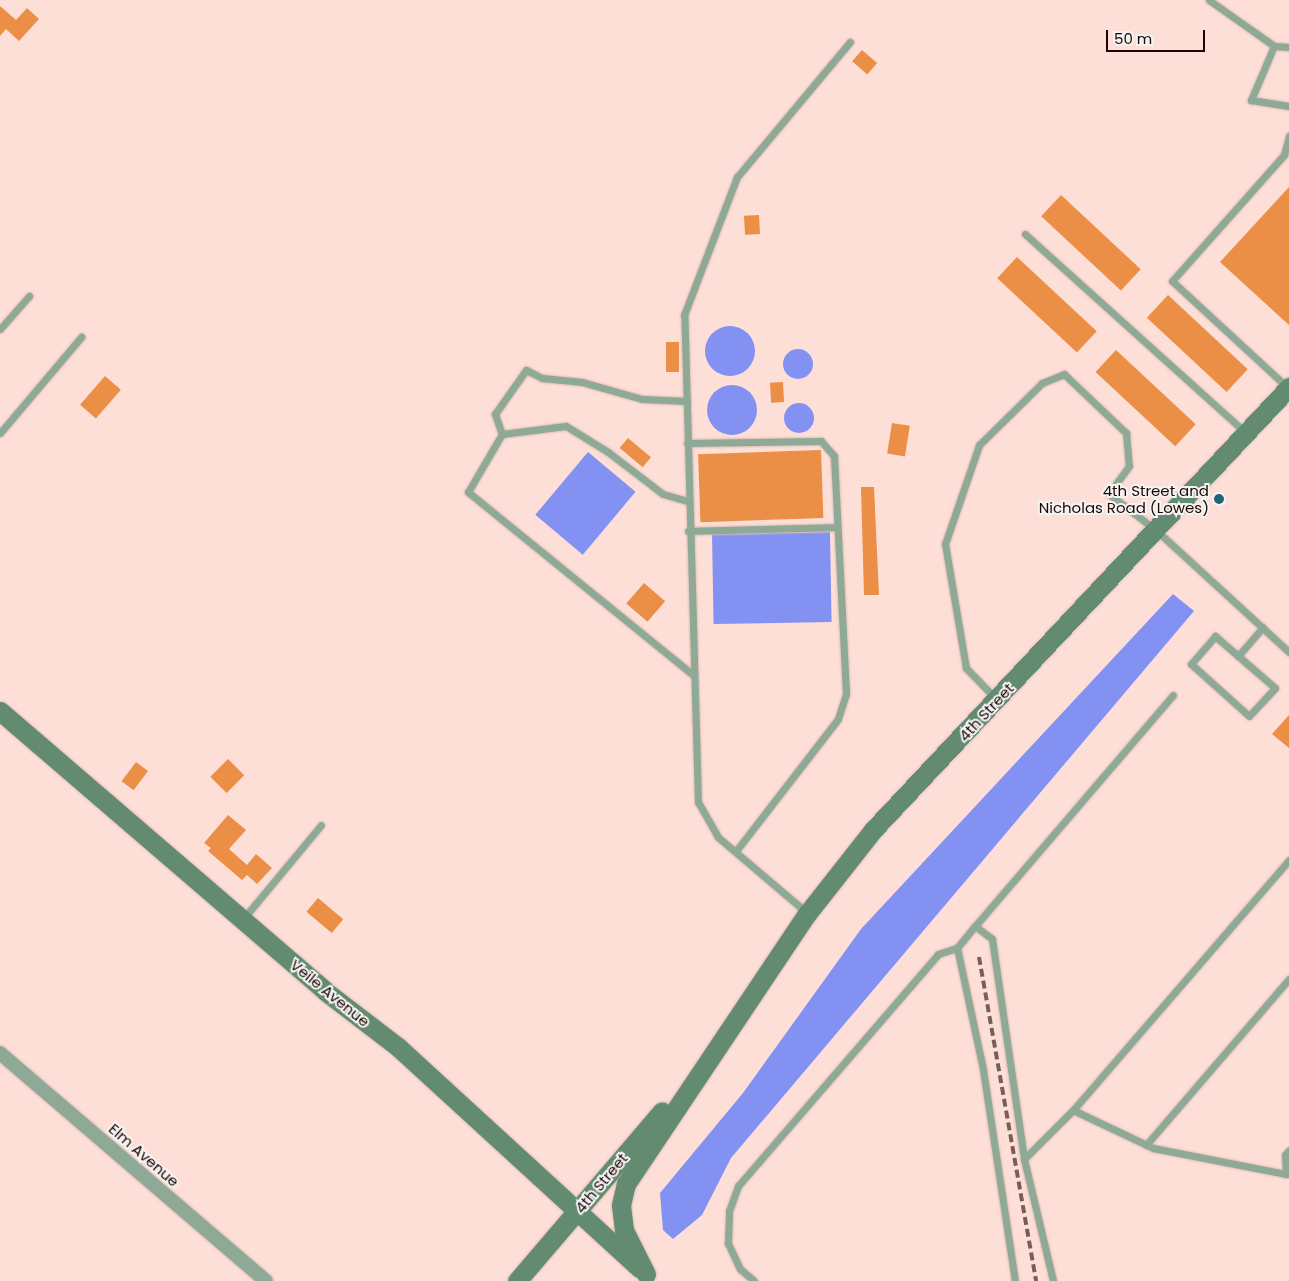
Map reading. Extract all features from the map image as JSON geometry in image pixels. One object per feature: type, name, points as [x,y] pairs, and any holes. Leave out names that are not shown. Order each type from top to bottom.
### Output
[{"type":"street","name":"4th Street","points":[[517,1281],[708,1057],[807,914],[873,830],[1157,531],[1289,388]]},
{"type":"street","name":"Veile Avenue","points":[[0,711],[242,919],[398,1047],[576,1213],[650,1278]]},
{"type":"street","name":"Elm Avenue","points":[[0,1053],[266,1281]]},
{"type":"street","points":[[650,1278],[624,1230],[622,1196],[708,1057]]},
{"type":"lane","points":[[1209,0],[1274,46],[1289,47]]},
{"type":"lane","points":[[807,914],[718,837],[698,802],[687,501],[687,401],[684,314],[727,198],[737,177],[850,42]]},
{"type":"lane","points":[[1274,46],[1251,100],[1289,106]]},
{"type":"lane","points":[[1289,136],[1288,147],[1284,155],[1172,281],[1289,388]]},
{"type":"lane","points":[[1025,234],[1246,433]]},
{"type":"lane","points":[[0,329],[29,296]]},
{"type":"lane","points":[[0,433],[80,338]]},
{"type":"lane","points":[[687,401],[642,399],[582,382],[542,378],[526,370],[495,414],[502,434],[468,492],[692,674]]},
{"type":"lane","points":[[996,700],[966,668],[945,544],[979,445],[1042,383],[1064,374],[1126,433],[1129,466],[1109,494],[1157,531],[1289,652]]},
{"type":"lane","points":[[502,434],[566,426],[663,494],[687,501]]},
{"type":"lane","points":[[687,443],[821,441],[834,456],[846,694],[838,719],[736,851]]},
{"type":"lane","points":[[688,531],[837,527]]},
{"type":"lane","points":[[1238,656],[1262,627]]},
{"type":"lane","points":[[1215,636],[1238,656],[1275,688],[1250,716],[1191,664],[1215,636]]},
{"type":"lane","points":[[754,1281],[740,1268],[728,1242],[729,1212],[738,1186],[938,954],[957,948],[1173,695]]},
{"type":"lane","points":[[242,919],[321,825]]},
{"type":"lane","points":[[1024,1159],[1073,1110],[1289,860]]},
{"type":"lane","points":[[975,926],[992,939],[1024,1159],[1053,1281]]},
{"type":"lane","points":[[957,948],[983,1069],[1015,1281]]},
{"type":"lane","points":[[1146,1145],[1289,979]]},
{"type":"lane","points":[[1073,1110],[1146,1145],[1287,1177],[1284,1155],[1289,1150]]},
{"type":"water","points":[[730,326],[739,328],[750,337],[755,351],[753,360],[744,371],[730,376],[721,374],[710,365],[705,351],[707,342],[716,331]]},
{"type":"water","points":[[798,349],[804,350],[812,358],[812,370],[804,378],[798,379],[792,378],[784,370],[783,364],[784,358],[792,350]]},
{"type":"water","points":[[732,385],[742,387],[750,392],[755,400],[757,410],[755,420],[750,428],[742,433],[732,435],[722,433],[714,428],[709,420],[707,410],[709,400],[714,392],[722,387]]},
{"type":"water","points":[[799,403],[810,407],[814,418],[810,429],[799,433],[788,429],[784,418],[788,407]]},
{"type":"water","points":[[588,452],[635,492],[583,555],[535,515]]},
{"type":"water","points":[[830,532],[832,622],[714,624],[712,534]]},
{"type":"water","points":[[1173,594],[1194,611],[731,1158],[702,1215],[673,1239],[663,1230],[660,1193],[743,1093],[861,929]]},
{"type":"building","points":[[0,6],[16,20],[27,8],[39,19],[19,41],[6,29],[0,36]]},
{"type":"building","points":[[862,50],[877,63],[867,74],[852,61]]},
{"type":"building","points":[[1289,187],[1289,325],[1220,262]]},
{"type":"building","points":[[1061,195],[1141,269],[1121,291],[1041,216]]},
{"type":"building","points":[[759,215],[760,234],[745,235],[744,216]]},
{"type":"building","points":[[1017,257],[1097,331],[1077,353],[997,278]]},
{"type":"building","points":[[1168,295],[1248,369],[1227,392],[1147,318]]},
{"type":"building","points":[[666,342],[679,342],[679,372],[666,372]]},
{"type":"building","points":[[1116,350],[1196,424],[1175,446],[1096,372]]},
{"type":"building","points":[[105,376],[121,390],[96,418],[80,405]]},
{"type":"building","points":[[783,382],[784,402],[771,403],[770,383]]},
{"type":"building","points":[[892,423],[910,426],[905,456],[887,454]]},
{"type":"building","points":[[628,438],[651,457],[643,467],[620,448]]},
{"type":"building","points":[[821,450],[823,518],[700,522],[698,454]]},
{"type":"building","points":[[861,487],[874,487],[879,595],[864,595]]},
{"type":"building","points":[[644,583],[665,601],[647,622],[626,603]]},
{"type":"building","points":[[1289,715],[1289,748],[1272,734]]},
{"type":"building","points":[[228,759],[244,775],[227,793],[210,777]]},
{"type":"building","points":[[136,762],[148,771],[134,790],[122,781]]},
{"type":"building","points":[[228,815],[246,830],[229,849],[247,865],[256,854],[272,868],[257,884],[247,875],[242,880],[208,851],[211,848],[204,843]]},
{"type":"building","points":[[318,898],[343,919],[332,933],[306,912]]},
{"type":"railway","points":[[979,957],[1036,1281]]},
{"type":"place","name":"4th Street and Nicholas Road (Lowes)","points":[[1219,499]]}]
